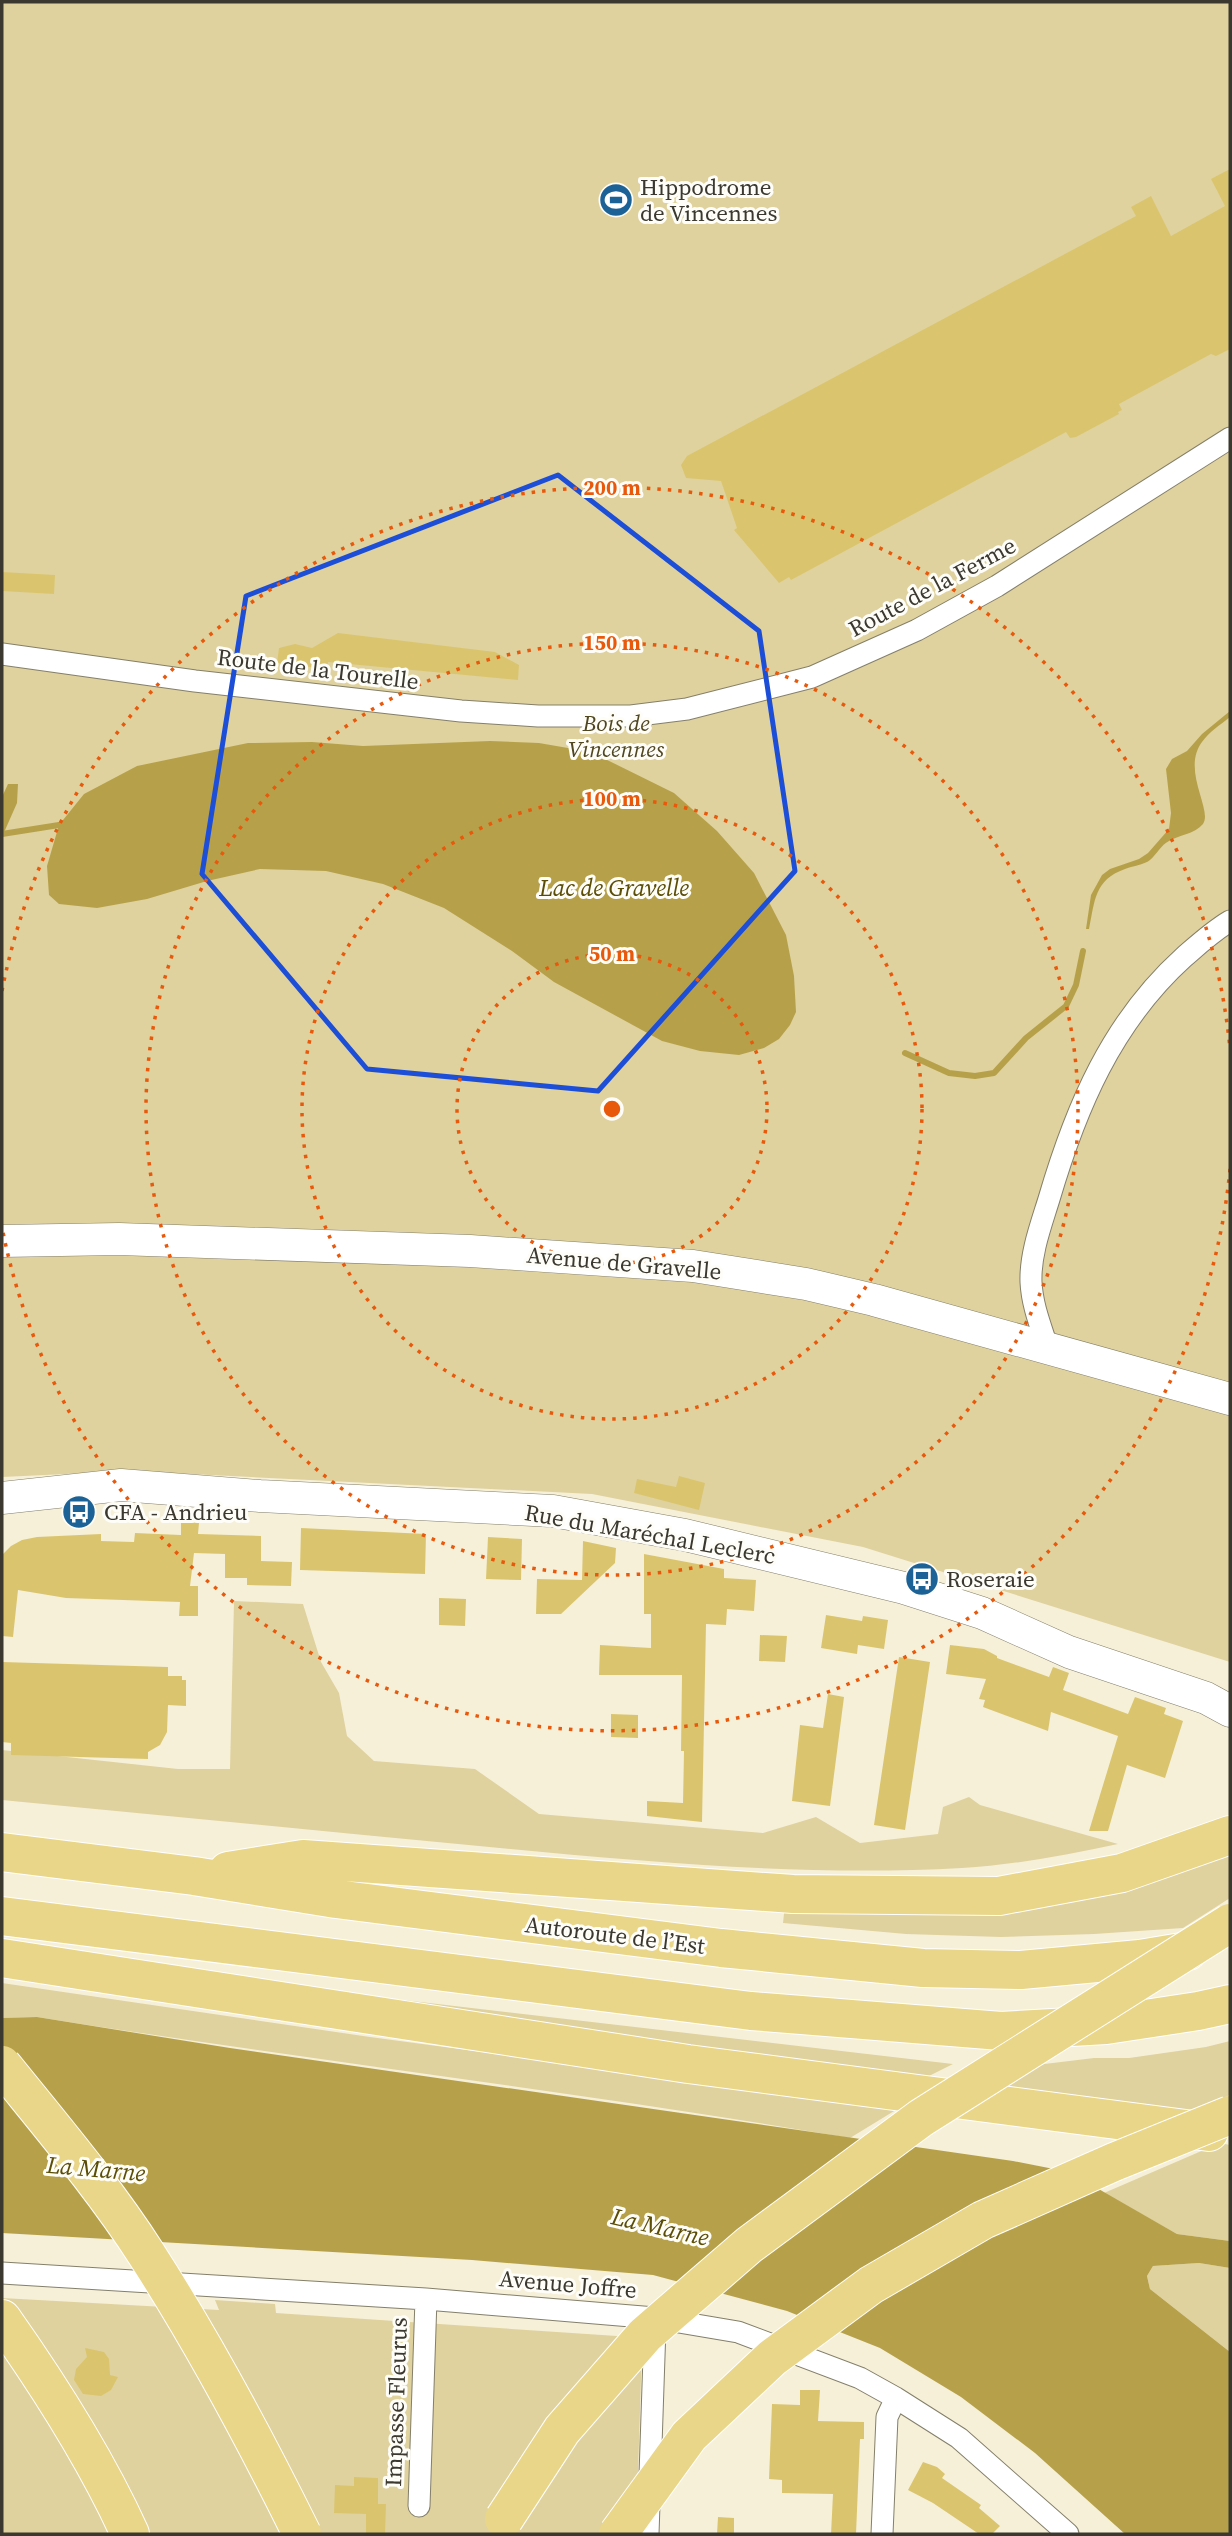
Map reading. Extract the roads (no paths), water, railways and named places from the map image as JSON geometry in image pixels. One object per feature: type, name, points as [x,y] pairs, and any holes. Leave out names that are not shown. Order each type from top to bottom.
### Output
[{"type":"highway","points":[[194,1876],[303,1859],[793,1894],[999,1896],[1122,1873],[1230,1835]]},
{"type":"highway","name":"Autoroute de l’Est","points":[[2,1852],[194,1876],[336,1899],[721,1948],[923,1968],[1021,1970],[1140,1959],[1230,1944]]},
{"type":"highway","points":[[2,1916],[751,2011],[1001,2031],[1106,2025],[1230,2004]]},
{"type":"highway","points":[[496,2534],[562,2430],[645,2335],[749,2245],[921,2118],[1230,1923]]},
{"type":"highway","points":[[2,1958],[688,2064],[1009,2107],[1134,2120],[1230,2135]]},
{"type":"highway","points":[[2,2065],[80,2160],[146,2253],[196,2333],[265,2458],[302,2534]]},
{"type":"highway","points":[[618,2534],[689,2436],[772,2358],[871,2285],[983,2220],[1114,2162],[1230,2115]]},
{"type":"highway","points":[[1134,2120],[1230,2125]]},
{"type":"highway","points":[[2,2319],[35,2365],[112,2494],[130,2534]]},
{"type":"street","name":"Route de la Ferme","points":[[631,716],[687,709],[812,677],[917,630],[997,586],[1230,438]]},
{"type":"street","name":"Route de la Tourelle","points":[[2,654],[394,705],[538,716],[631,716]]},
{"type":"street","points":[[1048,1349],[1035,1308],[1031,1282],[1033,1257],[1051,1190],[1078,1113],[1118,1034],[1137,1007],[1164,976],[1217,928],[1230,921]]},
{"type":"street","name":"Avenue de Gravelle","points":[[2,1241],[118,1239],[470,1251],[681,1265],[806,1283],[946,1318],[1230,1399]]},
{"type":"street","name":"Rue du Maréchal Leclerc","points":[[2,1498],[121,1485],[260,1496],[553,1511],[685,1535],[904,1588],[982,1613],[1069,1652],[1206,1698],[1230,1711]]},
{"type":"street","name":"Avenue Joffre","points":[[2,2273],[426,2299],[655,2318],[738,2332],[860,2378],[897,2398],[959,2438],[1068,2534]]},
{"type":"street","name":"Impasse Fleurus","points":[[419,2506],[426,2299]]},
{"type":"street","points":[[648,2534],[655,2318]]},
{"type":"street","points":[[882,2534],[887,2417],[897,2398]]},
{"type":"water","points":[[1230,711],[1230,717],[1208,735],[1196,753],[1196,777],[1205,818],[1203,824],[1196,830],[1166,843],[1147,862],[1125,869],[1107,879],[1098,893],[1089,929],[1086,929],[1091,895],[1102,875],[1148,853],[1169,829],[1171,813],[1166,769],[1172,759],[1187,751],[1202,734]]},
{"type":"water","name":"Lac de Gravelle","points":[[490,741],[539,743],[591,752],[674,793],[717,831],[754,873],[786,935],[794,976],[796,1012],[779,1039],[764,1048],[739,1055],[700,1051],[662,1041],[554,982],[512,951],[444,908],[383,884],[326,871],[260,869],[147,899],[97,908],[59,904],[49,895],[47,866],[59,825],[84,794],[137,766],[248,743],[312,742],[363,746]]},
{"type":"water","points":[[8,784],[18,784],[17,803],[2,837],[2,797]]},
{"type":"water","name":"La Marne","points":[[37,2017],[230,2048],[1013,2161],[1069,2172],[1177,2234],[1230,2241],[1230,2268],[1199,2263],[1153,2266],[1147,2276],[1150,2289],[1230,2352],[1230,2534],[1125,2534],[1035,2453],[961,2397],[880,2348],[787,2311],[653,2275],[472,2260],[2,2233],[2,2018]]},
{"type":"waterway","points":[[2,834],[59,825]]},
{"type":"waterway","points":[[905,1053],[949,1073],[975,1076],[994,1073],[1026,1038],[1066,1006],[1076,985],[1083,951]]},
{"type":"place","name":"Hippodrome de Vincennes","points":[[616,200]]},
{"type":"place","name":"CFA - Andrieu","points":[[79,1512]]},
{"type":"place","name":"Roseraie","points":[[922,1579]]},
{"type":"park label","name":"Bois de Vincennes","points":[[616,736]]}]
